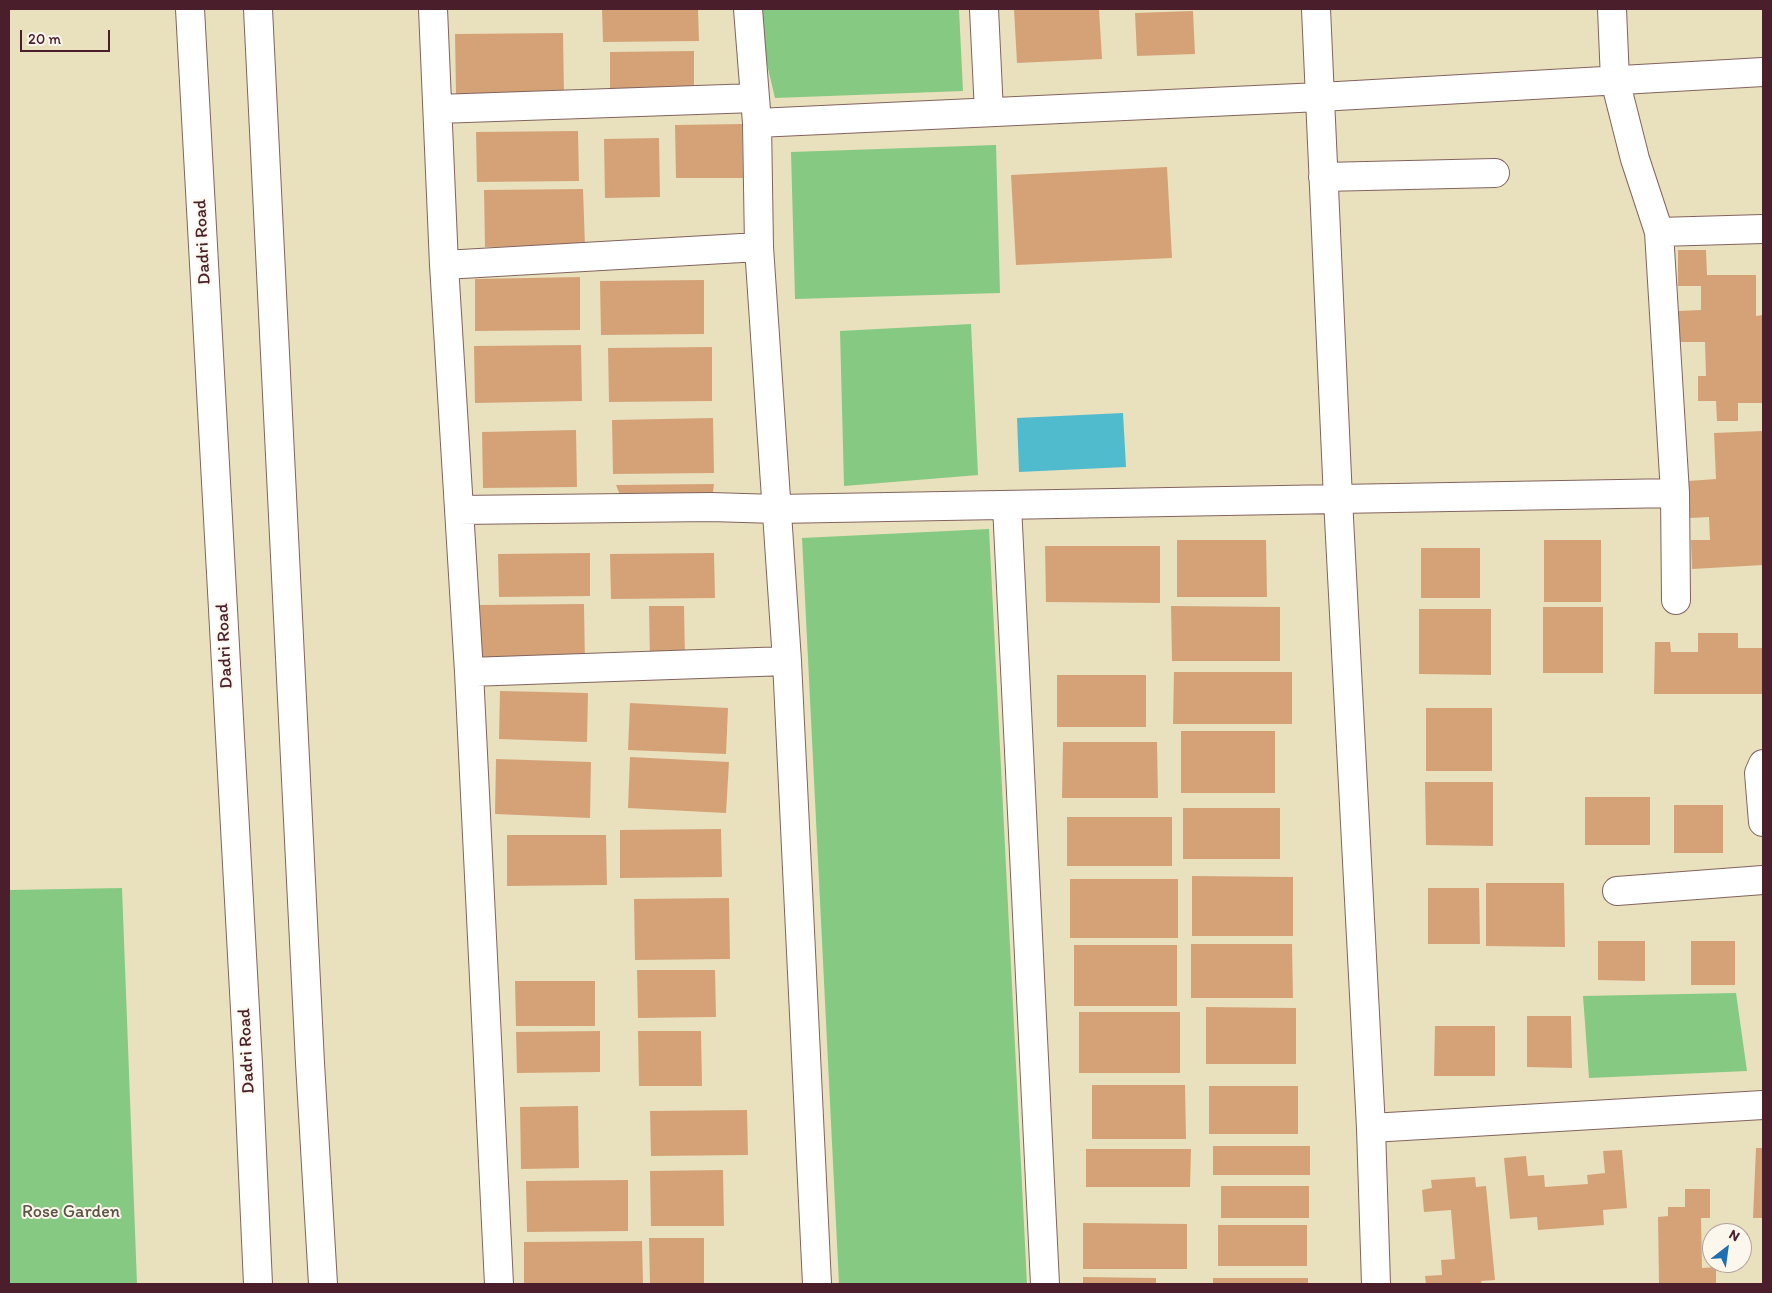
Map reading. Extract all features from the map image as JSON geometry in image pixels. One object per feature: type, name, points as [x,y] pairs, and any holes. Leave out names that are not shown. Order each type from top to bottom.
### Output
[{"type":"main road","name":"Dadri Road","points":[[190,9],[248,1064],[258,1284]]},
{"type":"main road","points":[[258,9],[309,1043],[323,1284]]},
{"type":"main road","points":[[433,9],[444,265],[470,672],[499,1284]]},
{"type":"main road","points":[[748,9],[756,110],[759,247],[786,661],[817,1284]]},
{"type":"main road","points":[[984,9],[989,112]]},
{"type":"main road","points":[[1316,9],[1338,499],[1371,1128],[1376,1284]]},
{"type":"main road","points":[[1612,9],[1615,80],[1635,159],[1660,232],[1675,493],[1676,600]]},
{"type":"main road","points":[[438,109],[989,112],[1320,97],[1763,72]]},
{"type":"main road","points":[[1324,177],[1495,173]]},
{"type":"main road","points":[[1660,232],[1763,229]]},
{"type":"main road","points":[[444,265],[759,247]]},
{"type":"main road","points":[[459,510],[711,507],[776,509],[1675,493]]},
{"type":"main road","points":[[1008,505],[1045,1284]]},
{"type":"main road","points":[[470,672],[786,661]]},
{"type":"main road","points":[[1763,764],[1759,773],[1763,822]]},
{"type":"main road","points":[[1617,892],[1763,880]]},
{"type":"main road","points":[[1371,1128],[1763,1105]]},
{"type":"green space","points":[[754,9],[959,9],[963,91],[775,98]]},
{"type":"green space","points":[[996,145],[1000,293],[795,299],[791,152]]},
{"type":"green space","points":[[971,324],[978,475],[844,486],[840,331]]},
{"type":"green space","points":[[989,529],[1027,1284],[839,1284],[802,538]]},
{"type":"green space","name":"Rose Garden","points":[[122,888],[137,1284],[9,1284],[9,890]]},
{"type":"green space","points":[[1736,993],[1747,1071],[1589,1078],[1583,996]]},
{"type":"water","points":[[1123,413],[1126,467],[1019,472],[1017,418]]},
{"type":"building","points":[[602,9],[698,9],[699,41],[603,42]]},
{"type":"building","points":[[1014,9],[1099,9],[1102,59],[1017,63]]},
{"type":"building","points":[[1193,11],[1195,54],[1137,56],[1135,13]]},
{"type":"building","points":[[563,33],[564,94],[456,95],[455,34]]},
{"type":"building","points":[[694,51],[694,91],[610,92],[610,52]]},
{"type":"building","points":[[742,124],[743,178],[676,178],[675,125]]},
{"type":"building","points":[[578,131],[579,181],[477,182],[476,132]]},
{"type":"building","points":[[659,138],[660,197],[605,198],[604,139]]},
{"type":"building","points":[[1167,167],[1172,258],[1016,265],[1011,175]]},
{"type":"building","points":[[583,189],[585,246],[485,247],[484,190]]},
{"type":"building","points":[[1678,250],[1706,250],[1707,275],[1756,275],[1756,316],[1763,315],[1763,403],[1738,403],[1738,421],[1717,421],[1716,401],[1698,401],[1698,376],[1706,376],[1705,342],[1679,342],[1678,311],[1701,310],[1701,286],[1678,286]]},
{"type":"building","points":[[580,277],[580,330],[475,331],[475,279]]},
{"type":"building","points":[[704,280],[704,334],[601,335],[600,281]]},
{"type":"building","points":[[581,345],[582,401],[475,403],[474,346]]},
{"type":"building","points":[[712,347],[712,401],[609,402],[608,348]]},
{"type":"building","points":[[713,418],[714,473],[613,474],[612,420]]},
{"type":"building","points":[[576,430],[577,487],[483,488],[482,432]]},
{"type":"building","points":[[1763,431],[1763,565],[1692,569],[1691,540],[1710,540],[1709,517],[1690,518],[1688,481],[1716,479],[1714,433]]},
{"type":"building","points":[[714,484],[711,507],[623,503],[616,485]]},
{"type":"building","points":[[1177,540],[1266,540],[1267,597],[1177,597]]},
{"type":"building","points":[[1544,540],[1601,540],[1601,602],[1544,602]]},
{"type":"building","points":[[1045,546],[1160,546],[1160,603],[1046,602]]},
{"type":"building","points":[[1421,548],[1480,548],[1480,598],[1421,598]]},
{"type":"building","points":[[590,553],[590,596],[499,597],[498,554]]},
{"type":"building","points":[[714,553],[715,598],[611,599],[610,554]]},
{"type":"building","points":[[584,604],[585,667],[481,668],[480,605]]},
{"type":"building","points":[[649,606],[684,606],[685,660],[650,661]]},
{"type":"building","points":[[1171,606],[1280,607],[1280,661],[1172,661]]},
{"type":"building","points":[[1543,607],[1603,607],[1603,673],[1543,673]]},
{"type":"building","points":[[1419,609],[1491,609],[1491,675],[1419,674]]},
{"type":"building","points":[[1698,633],[1738,633],[1738,648],[1763,648],[1763,694],[1654,694],[1655,642],[1670,642],[1671,652],[1698,652]]},
{"type":"building","points":[[1174,672],[1292,672],[1292,724],[1173,724]]},
{"type":"building","points":[[1057,675],[1146,675],[1146,727],[1057,727]]},
{"type":"building","points":[[500,691],[588,693],[587,742],[499,739]]},
{"type":"building","points":[[630,703],[728,708],[726,754],[628,750]]},
{"type":"building","points":[[1426,708],[1492,708],[1492,771],[1426,771]]},
{"type":"building","points":[[1181,731],[1275,731],[1275,793],[1181,793]]},
{"type":"building","points":[[1063,742],[1157,742],[1158,798],[1062,798]]},
{"type":"building","points":[[630,757],[729,762],[726,813],[628,808]]},
{"type":"building","points":[[496,759],[591,762],[590,818],[495,814]]},
{"type":"building","points":[[1425,782],[1493,782],[1493,846],[1426,845]]},
{"type":"building","points":[[1585,797],[1650,797],[1650,845],[1585,845]]},
{"type":"building","points":[[1674,805],[1723,805],[1723,853],[1674,853]]},
{"type":"building","points":[[1183,808],[1280,808],[1280,859],[1183,859]]},
{"type":"building","points":[[1067,817],[1172,817],[1172,866],[1067,866]]},
{"type":"building","points":[[721,829],[722,877],[620,878],[620,830]]},
{"type":"building","points":[[507,835],[606,835],[607,885],[507,886]]},
{"type":"building","points":[[1192,876],[1293,877],[1293,936],[1192,936]]},
{"type":"building","points":[[1070,879],[1178,879],[1178,938],[1070,938]]},
{"type":"building","points":[[1486,883],[1564,883],[1565,947],[1486,946]]},
{"type":"building","points":[[1428,888],[1479,888],[1480,944],[1428,944]]},
{"type":"building","points":[[729,898],[730,959],[635,960],[634,899]]},
{"type":"building","points":[[1598,941],[1645,941],[1645,981],[1598,980]]},
{"type":"building","points":[[1691,941],[1735,941],[1735,985],[1691,985]]},
{"type":"building","points":[[1191,944],[1292,944],[1293,998],[1191,998]]},
{"type":"building","points":[[1074,945],[1177,945],[1177,1006],[1074,1006]]},
{"type":"building","points":[[637,970],[715,970],[716,1017],[638,1018]]},
{"type":"building","points":[[515,981],[595,981],[595,1026],[516,1026]]},
{"type":"building","points":[[1206,1007],[1296,1008],[1296,1064],[1206,1064]]},
{"type":"building","points":[[1079,1012],[1180,1012],[1180,1073],[1079,1073]]},
{"type":"building","points":[[1527,1016],[1571,1016],[1572,1068],[1527,1067]]},
{"type":"building","points":[[1435,1026],[1495,1026],[1495,1076],[1434,1076]]},
{"type":"building","points":[[600,1031],[600,1072],[517,1073],[516,1032]]},
{"type":"building","points":[[638,1031],[701,1031],[702,1086],[639,1086]]},
{"type":"building","points":[[1092,1085],[1185,1085],[1186,1139],[1092,1139]]},
{"type":"building","points":[[1209,1086],[1298,1086],[1298,1134],[1209,1134]]},
{"type":"building","points":[[578,1106],[579,1168],[521,1169],[520,1107]]},
{"type":"building","points":[[747,1110],[748,1155],[651,1156],[650,1111]]},
{"type":"building","points":[[1213,1146],[1310,1146],[1310,1175],[1213,1175]]},
{"type":"building","points":[[1756,1148],[1763,1148],[1763,1218],[1753,1218]]},
{"type":"building","points":[[1086,1149],[1191,1149],[1190,1187],[1086,1187]]},
{"type":"building","points":[[1622,1150],[1627,1208],[1603,1210],[1604,1225],[1538,1230],[1537,1217],[1510,1219],[1504,1158],[1526,1156],[1528,1176],[1544,1175],[1545,1187],[1588,1184],[1587,1175],[1605,1173],[1603,1151]]},
{"type":"building","points":[[723,1170],[724,1226],[651,1226],[650,1171]]},
{"type":"building","points":[[1475,1177],[1476,1187],[1486,1186],[1495,1280],[1481,1281],[1482,1284],[1426,1284],[1425,1276],[1442,1275],[1441,1260],[1455,1259],[1451,1210],[1424,1212],[1422,1190],[1432,1188],[1431,1180]]},
{"type":"building","points":[[628,1180],[628,1231],[527,1232],[526,1181]]},
{"type":"building","points":[[1221,1186],[1309,1186],[1309,1218],[1221,1218]]},
{"type":"building","points":[[1685,1189],[1710,1189],[1710,1218],[1701,1218],[1702,1273],[1716,1273],[1716,1284],[1659,1284],[1658,1217],[1668,1216],[1668,1207],[1685,1207]]},
{"type":"building","points":[[1083,1223],[1187,1224],[1187,1269],[1083,1269]]},
{"type":"building","points":[[1218,1225],[1307,1225],[1307,1266],[1218,1266]]},
{"type":"building","points":[[649,1238],[704,1238],[704,1284],[650,1284]]},
{"type":"building","points":[[642,1241],[643,1284],[524,1284],[524,1242]]},
{"type":"building","points":[[1083,1277],[1156,1278],[1156,1284],[1083,1284]]},
{"type":"building","points":[[1213,1278],[1308,1278],[1308,1284],[1213,1284]]}]
